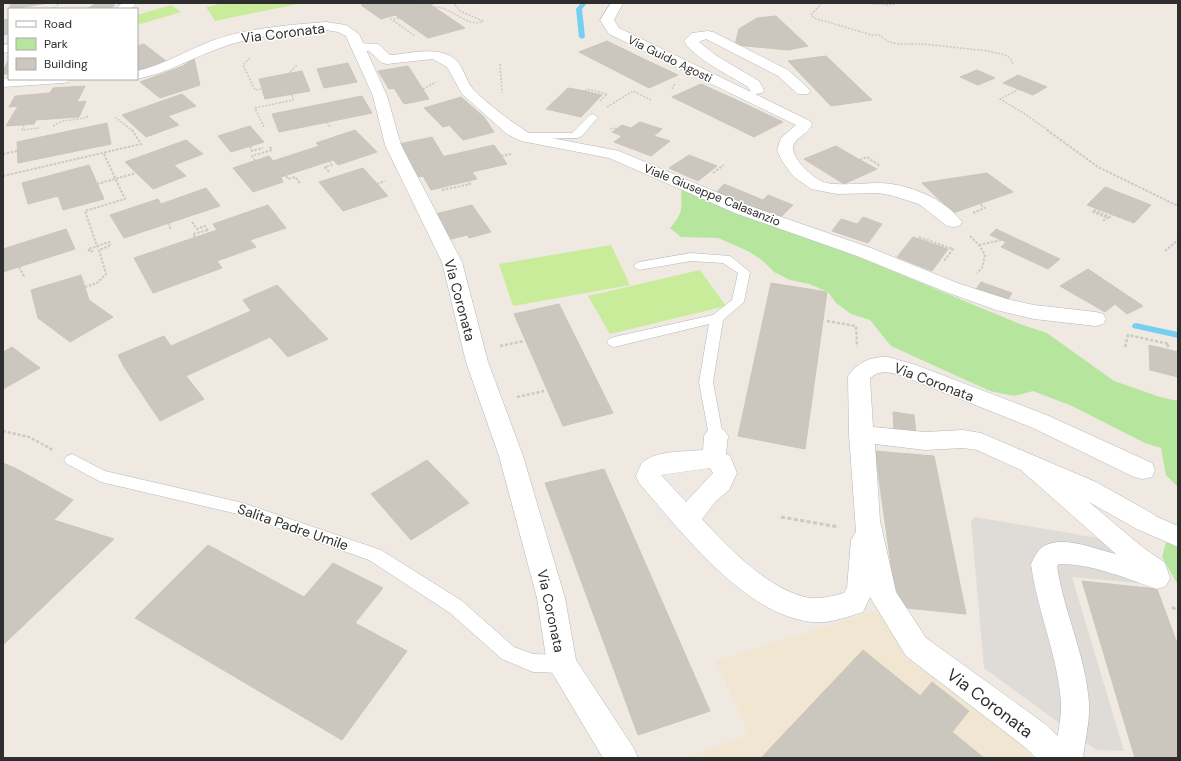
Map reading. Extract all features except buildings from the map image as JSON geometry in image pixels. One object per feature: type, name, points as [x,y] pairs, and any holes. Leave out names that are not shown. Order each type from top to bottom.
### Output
[{"type":"street","name":"Via Guido Agosti","points":[[617,3],[607,20],[610,27],[614,31],[799,120],[804,124],[803,128],[787,141],[785,147],[786,155],[806,180],[820,187],[841,190],[875,188],[904,193],[930,202],[953,222]]},
{"type":"street","name":"Via Coronata","points":[[138,75],[162,70],[203,49],[226,41],[299,28],[326,26],[341,28],[352,34],[380,96],[393,145],[452,262],[476,357],[511,456],[549,591],[562,664],[622,758]]},
{"type":"street","name":"Via Guido Agosti","points":[[757,100],[759,92],[754,84],[712,59],[692,44],[691,41],[693,38],[702,35],[715,38],[782,72],[803,91]]},
{"type":"street","name":"Viale Giuseppe Calasanzio","points":[[358,47],[374,47],[387,60],[434,55],[444,58],[453,65],[467,91],[513,132],[521,136],[612,154],[741,209],[864,252],[953,288],[1003,305],[1020,309],[1096,319]]},
{"type":"street","points":[[3,83],[48,80]]},
{"type":"street","name":"Via Coronata","points":[[715,447],[660,464],[652,469],[648,476],[716,550],[744,577],[776,597],[795,606],[810,610],[839,607],[853,602],[860,589],[862,552],[854,521],[861,434],[859,376],[866,368],[877,365],[891,364],[908,370],[1041,422],[1142,470]]},
{"type":"street","points":[[861,434],[925,440],[963,439],[981,442],[1087,488],[1146,522],[1178,537]]},
{"type":"street","points":[[687,519],[707,494],[720,483],[725,473],[715,447]]},
{"type":"street","points":[[1024,460],[1132,553],[1156,571],[1157,578],[1139,571],[1073,553],[1052,554],[1044,564],[1047,586],[1068,661],[1075,704],[1068,758]]},
{"type":"street","name":"Via Coronata","points":[[854,521],[883,596],[916,647],[1037,737],[1057,758]]},
{"type":"lane","points":[[521,136],[573,136],[578,134],[593,117]]},
{"type":"lane","points":[[614,342],[717,318],[738,302],[744,272],[726,258],[691,257],[639,266]]},
{"type":"lane","points":[[715,447],[706,382],[717,318]]},
{"type":"lane","name":"Salita Padre Umile","points":[[72,460],[101,476],[243,509],[375,555],[456,607],[508,653],[533,663],[562,664]]},
{"type":"path","points":[[58,3],[58,8]]},
{"type":"path","points":[[434,7],[443,6],[448,8],[471,23],[476,24],[483,21],[460,11],[454,3]]},
{"type":"path","points":[[822,3],[811,16],[846,26],[872,36],[879,35],[889,42],[988,51],[1005,55],[1010,58],[1013,64]]},
{"type":"path","points":[[865,3],[889,5],[899,3]]},
{"type":"path","points":[[399,18],[391,19],[415,37]]},
{"type":"path","points":[[250,58],[243,65],[255,90],[262,89]]},
{"type":"path","points":[[288,74],[297,65]]},
{"type":"path","points":[[584,91],[587,89],[607,94]]},
{"type":"path","points":[[1019,89],[1000,99],[1017,107],[1053,136],[1098,167],[1178,206]]},
{"type":"path","points":[[593,117],[633,91],[651,100]]},
{"type":"path","points":[[264,126],[255,108],[293,100],[292,94]]},
{"type":"path","points":[[53,126],[63,121],[86,118],[89,114]]},
{"type":"path","points":[[3,176],[104,154],[141,144],[138,137],[124,122],[115,117]]},
{"type":"path","points":[[327,122],[330,128]]},
{"type":"path","points":[[24,125],[22,130],[39,128]]},
{"type":"path","points":[[250,146],[252,151],[263,148]]},
{"type":"path","points":[[255,161],[252,156],[272,150],[269,146]]},
{"type":"path","points":[[3,154],[17,151]]},
{"type":"path","points":[[104,154],[125,199],[85,211],[97,246],[109,242],[111,245]]},
{"type":"path","points":[[329,172],[324,167],[332,165],[330,162]]},
{"type":"path","points":[[97,184],[136,173]]},
{"type":"path","points":[[286,176],[288,179],[295,177],[300,183]]},
{"type":"path","points":[[418,195],[470,184],[467,181]]},
{"type":"path","points":[[1103,221],[1108,218],[1092,212],[1094,210],[1110,217],[1112,215]]},
{"type":"path","points":[[192,222],[198,229],[206,226],[208,230],[194,234],[195,237]]},
{"type":"path","points":[[953,222],[979,245],[985,255],[982,268],[966,282],[953,288]]},
{"type":"path","points":[[168,223],[172,230]]},
{"type":"path","points":[[920,237],[953,249]]},
{"type":"path","points":[[979,245],[1001,240]]},
{"type":"path","points":[[1165,252],[1178,240]]},
{"type":"path","points":[[85,287],[97,283],[106,274],[99,250],[109,246],[107,243],[88,249],[90,252],[93,251]]},
{"type":"path","points":[[20,266],[25,278]]},
{"type":"path","points":[[827,321],[856,326],[859,376]]},
{"type":"path","points":[[1125,347],[1128,335],[1169,344],[1166,349]]},
{"type":"path","points":[[3,431],[29,437],[72,460]]},
{"type":"path","points":[[781,517],[842,528],[854,521]]},
{"type":"path","points":[[1172,606],[1178,611]]},
{"type":"shaded area","points":[[975,517],[1104,539],[1147,584],[1072,577],[1124,751],[1096,750],[984,668],[971,521]]},
{"type":"shaded area","points":[[877,610],[907,655],[935,679],[1029,750],[1036,758],[686,758],[749,734],[716,661]]},
{"type":"green space","points":[[224,3],[298,4],[215,21],[206,7]]},
{"type":"green space","points":[[171,5],[181,12],[138,25],[138,15]]},
{"type":"green space","points":[[681,189],[735,212],[861,258],[1020,324],[1047,333],[1114,381],[1160,397],[1178,401],[1178,487],[1166,475],[1161,448],[1145,443],[1072,406],[1033,391],[1014,396],[990,391],[891,346],[870,320],[851,314],[836,303],[828,292],[809,284],[790,280],[774,272],[763,261],[750,252],[718,238],[681,237],[670,228],[677,219],[681,210]]},
{"type":"green space","points":[[611,245],[630,285],[513,306],[499,264]]},
{"type":"green space","points":[[700,270],[726,306],[610,334],[588,296]]},
{"type":"green space","points":[[1178,532],[1178,585],[1162,557],[1167,539]]},
{"type":"waterway","points":[[582,37],[579,9],[584,3]]},
{"type":"waterway","points":[[1136,326],[1178,335]]}]
